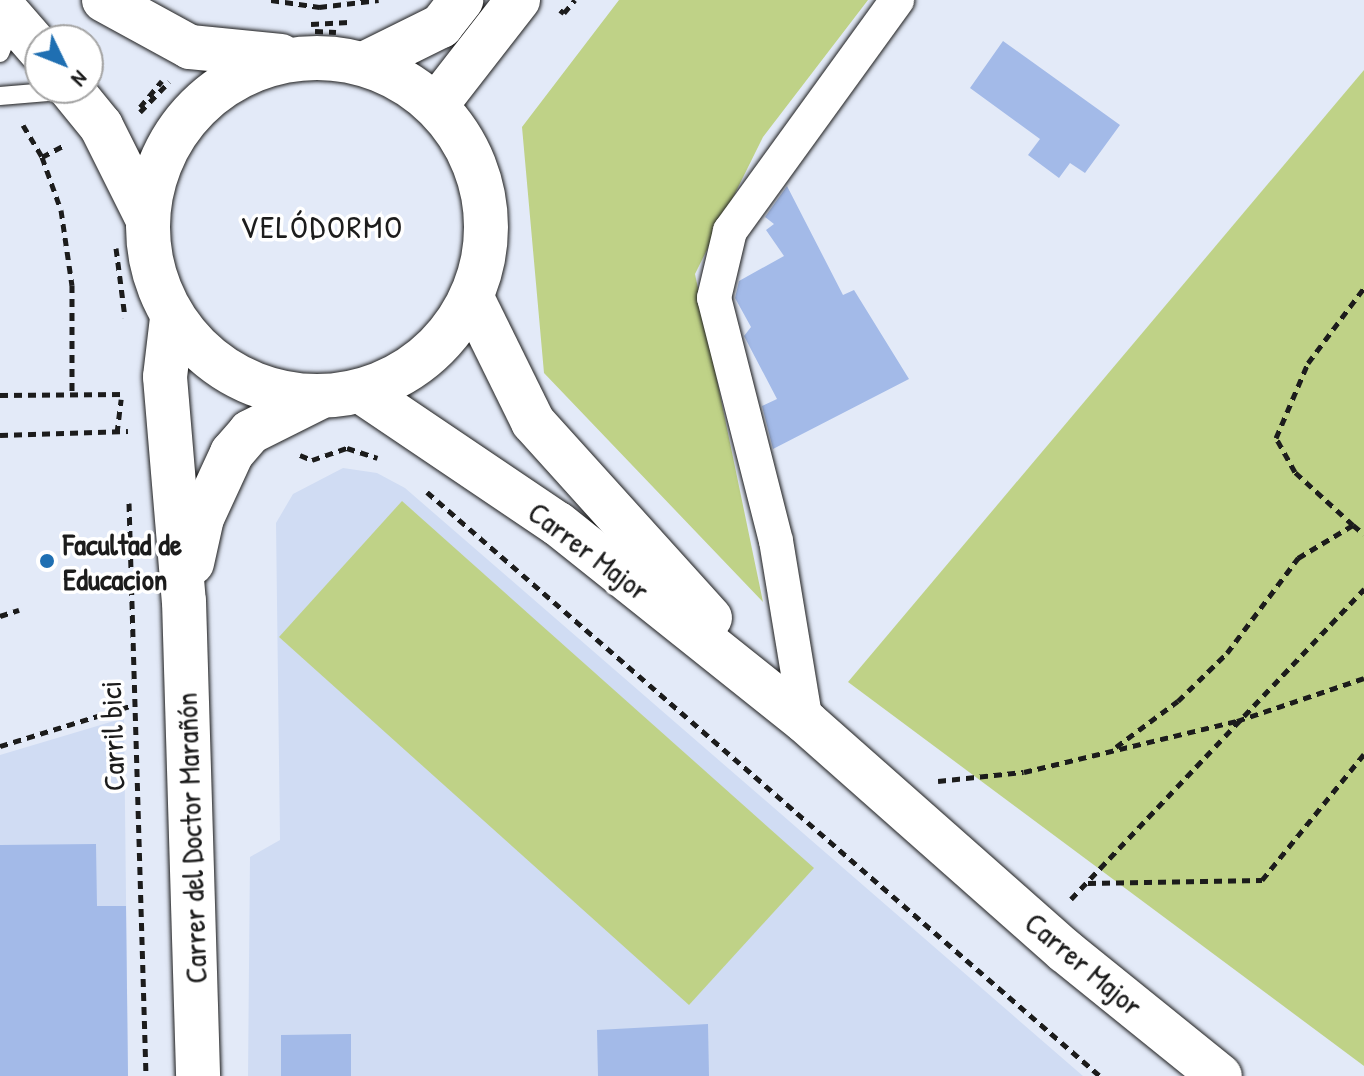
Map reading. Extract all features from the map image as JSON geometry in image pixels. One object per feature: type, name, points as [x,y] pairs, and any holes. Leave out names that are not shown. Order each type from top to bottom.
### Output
[{"type":"street","points":[[83,104],[101,126],[147,218],[159,292],[172,318],[203,354],[258,387],[318,398],[362,392],[402,375],[443,342],[472,298],[488,227],[479,172],[437,104],[412,84],[366,63],[190,47],[104,0]]},
{"type":"street","points":[[366,63],[441,26],[461,0]]},
{"type":"street","points":[[437,104],[518,0]]},
{"type":"street","points":[[806,722],[776,541],[714,298],[730,231],[897,0]]},
{"type":"street","points":[[147,218],[161,157],[189,114],[238,76],[299,57]]},
{"type":"street","name":"Carrer Major","points":[[472,298],[533,422],[806,722]]},
{"type":"street","points":[[172,318],[150,414],[184,601]]},
{"type":"street","name":"Carrer Major","points":[[362,392],[558,524],[806,722],[1042,930],[1220,1076]]},
{"type":"street","points":[[184,601],[202,518],[232,453],[250,432],[318,398]]},
{"type":"street","name":"Carrer del Doctor Marañón","points":[[184,601],[198,1076]]},
{"type":"lane","points":[[0,96],[24,94]]},
{"type":"path","points":[[271,0],[319,7],[379,0]]},
{"type":"path","points":[[0,96],[42,157],[61,210],[72,285],[72,395]]},
{"type":"path","points":[[1364,288],[1308,363],[1276,438],[1295,472],[1364,534]]},
{"type":"path","points":[[0,395],[72,395],[150,414]]},
{"type":"path","points":[[0,435],[150,414]]},
{"type":"path","points":[[129,446],[150,414]]},
{"type":"path","points":[[250,432],[312,460],[347,448],[383,460]]},
{"type":"path","points":[[419,484],[1100,1076]]},
{"type":"path","name":"Carril bici","points":[[129,491],[146,1076]]},
{"type":"path","points":[[1111,750],[1178,701],[1227,653],[1298,558],[1353,525]]},
{"type":"path","points":[[1042,930],[1364,589]]},
{"type":"path","points":[[0,616],[19,610]]},
{"type":"path","points":[[878,786],[1024,772],[1237,721],[1364,678]]},
{"type":"path","points":[[0,746],[133,705]]},
{"type":"path","points":[[1087,883],[1262,880],[1364,754]]},
{"type":"shaded area","points":[[343,468],[377,473],[405,488],[1083,1076],[248,1076],[250,857],[280,840],[276,523],[293,494]]},
{"type":"shaded area","points":[[124,718],[128,1076],[0,1076],[0,755]]},
{"type":"green space","points":[[619,0],[868,0],[763,137],[695,274],[763,602],[544,373],[522,127]]},
{"type":"green space","points":[[1364,70],[1364,1066],[848,682]]},
{"type":"green space","points":[[402,501],[814,868],[689,1005],[279,637]]},
{"type":"building","points":[[1003,41],[1120,125],[1085,173],[1070,163],[1059,178],[1028,155],[1040,139],[970,88]]},
{"type":"building","points":[[787,186],[843,295],[854,290],[909,379],[773,449],[762,406],[777,399],[744,336],[751,327],[735,298],[739,281],[784,256],[766,230],[774,224],[765,217]]},
{"type":"building","points":[[96,844],[97,906],[126,906],[128,1076],[0,1076],[0,845]]},
{"type":"building","points":[[708,1024],[709,1076],[598,1076],[597,1030]]},
{"type":"building","points":[[351,1034],[351,1076],[281,1076],[281,1035]]},
{"type":"place","name":"Facultad de Educacion","points":[[47,561]]},
{"type":"district","name":"VELÓDORMO","points":[[322,227]]}]
